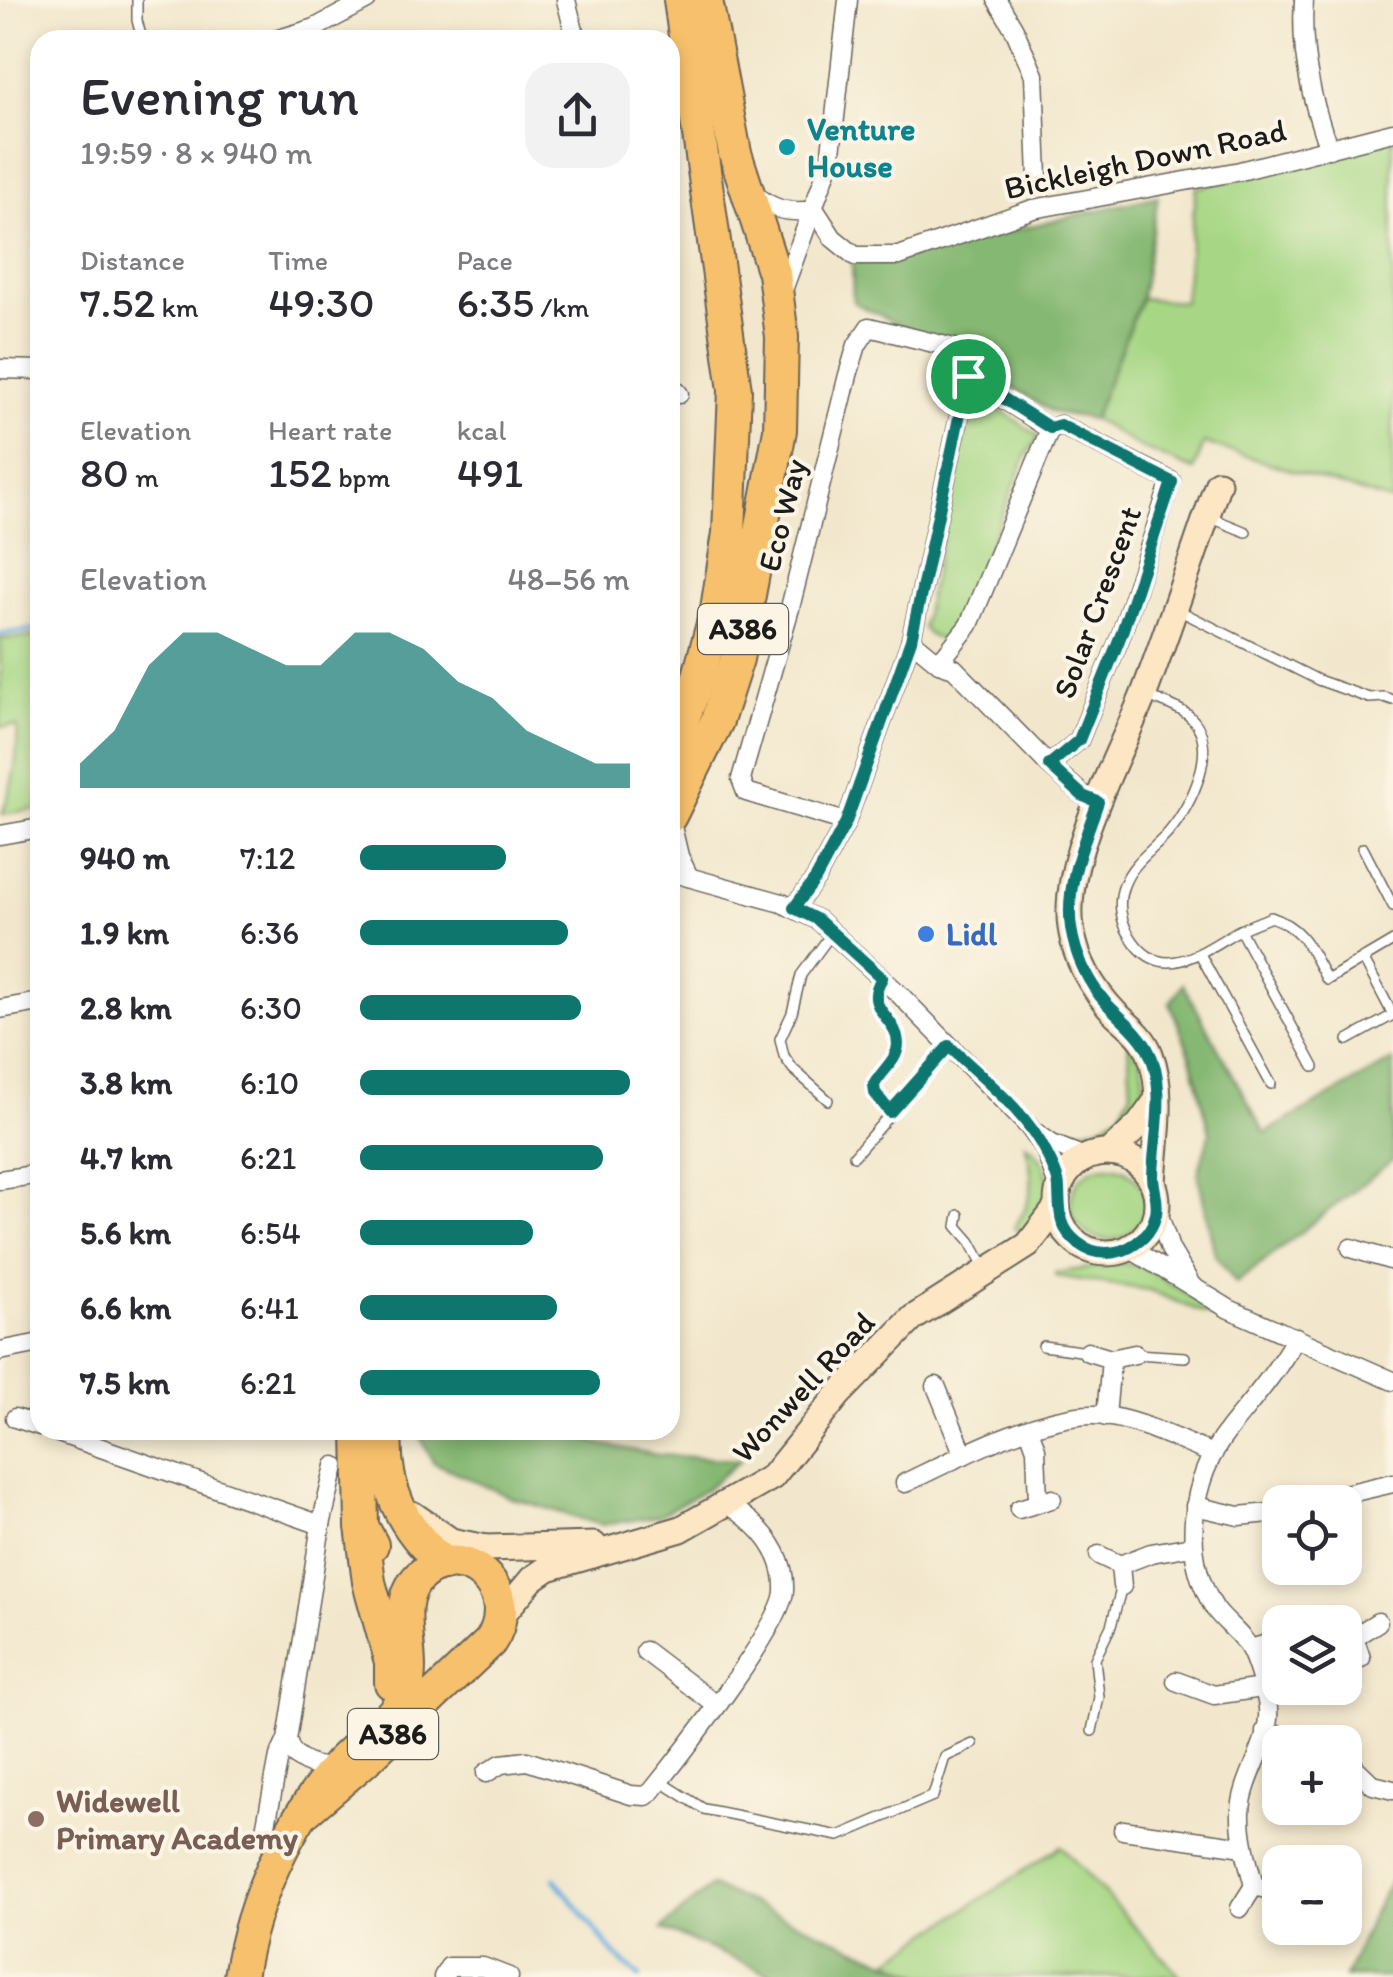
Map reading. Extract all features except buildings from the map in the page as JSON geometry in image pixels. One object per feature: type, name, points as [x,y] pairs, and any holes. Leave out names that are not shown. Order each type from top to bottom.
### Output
[{"type":"highway","name":"A386","points":[[676,0],[686,44],[735,390],[729,533],[717,608],[699,676],[680,726]]},
{"type":"highway","name":"A386","points":[[680,797],[718,720],[737,659],[780,430],[782,336],[774,273],[725,110],[706,0]]},
{"type":"highway","name":"A386","points":[[360,1440],[362,1522],[370,1582],[391,1662],[389,1703],[379,1724]]},
{"type":"highway","points":[[385,1440],[392,1491],[408,1528],[449,1564]]},
{"type":"highway","name":"A386","points":[[240,1977],[254,1911],[274,1866],[336,1767],[405,1694],[407,1624],[391,1596],[362,1522]]},
{"type":"highway","points":[[407,1624],[405,1603],[412,1585],[426,1571],[449,1564],[473,1568],[489,1580],[498,1596],[501,1616]]},
{"type":"highway","name":"A386","points":[[307,1810],[372,1755],[496,1634],[501,1616]]},
{"type":"street","points":[[324,30],[367,0]]},
{"type":"street","points":[[566,0],[574,30]]},
{"type":"street","points":[[779,315],[784,282],[830,162],[848,0]]},
{"type":"street","points":[[997,0],[1034,76],[1038,178]]},
{"type":"street","points":[[1304,0],[1302,25],[1307,68],[1316,114],[1329,149]]},
{"type":"street","name":"Bickleigh Down Road","points":[[814,210],[832,238],[855,256],[899,256],[1033,209],[1178,184],[1393,132]]},
{"type":"street","points":[[745,184],[767,205],[782,212],[814,210]]},
{"type":"street","name":"Eco Way","points":[[846,822],[746,792],[741,779],[790,608],[848,375],[857,345],[870,327],[954,348],[968,369]]},
{"type":"street","points":[[0,369],[30,370]]},
{"type":"street","points":[[794,908],[816,878],[846,822],[911,640],[968,369],[1050,428],[968,625],[939,663]]},
{"type":"street","name":"Solar Crescent","points":[[1049,765],[1079,740],[1121,635],[1172,482],[1060,425],[1050,428]]},
{"type":"street","points":[[1190,1284],[1170,1249],[1157,1210],[1153,1183],[1157,1100],[1149,1051],[1089,980],[1071,928],[1070,900],[1077,859],[1144,693],[1218,483]]},
{"type":"street","points":[[911,640],[939,663],[954,668],[1049,765],[1083,796],[1098,802]]},
{"type":"street","points":[[0,834],[30,830]]},
{"type":"street","points":[[680,878],[794,908],[832,933],[882,978],[1030,1127],[1052,1144],[1135,1162],[1153,1183]]},
{"type":"street","points":[[0,1009],[30,1004]]},
{"type":"street","points":[[1058,1198],[1068,1172],[1098,1156],[1139,1124],[1157,1100]]},
{"type":"street","points":[[1030,1127],[1044,1149],[1064,1228],[1078,1244],[1099,1252],[1128,1248],[1148,1233],[1157,1210]]},
{"type":"street","points":[[0,1180],[30,1176]]},
{"type":"street","name":"Wonwell Road","points":[[501,1616],[532,1579],[548,1568],[681,1529],[772,1478],[839,1394],[913,1318],[1028,1244],[1058,1198]]},
{"type":"street","points":[[1128,1248],[1229,1309],[1393,1381]]},
{"type":"street","points":[[1351,1248],[1393,1261]]},
{"type":"street","points":[[1176,1680],[1214,1694],[1262,1688],[1250,1650],[1215,1608],[1192,1546],[1195,1506],[1213,1454],[1269,1382],[1296,1336]]},
{"type":"street","points":[[0,1351],[30,1345]]},
{"type":"street","points":[[1088,1352],[1111,1359],[1135,1354]]},
{"type":"street","points":[[1106,1417],[1111,1359]]},
{"type":"street","points":[[936,1386],[964,1455]]},
{"type":"street","points":[[905,1483],[1029,1429],[1091,1415],[1213,1454]]},
{"type":"street","points":[[15,1418],[30,1423]]},
{"type":"street","points":[[1019,1508],[1045,1501],[1029,1429]]},
{"type":"street","points":[[82,1440],[323,1516],[362,1522]]},
{"type":"street","points":[[264,1835],[279,1757],[287,1740],[323,1516],[335,1466]]},
{"type":"street","points":[[1362,1490],[1393,1483]]},
{"type":"street","points":[[392,1491],[432,1531],[451,1541],[486,1548]]},
{"type":"street","points":[[486,1773],[501,1764],[527,1761],[631,1795],[646,1796],[660,1781],[768,1632],[784,1596],[783,1568],[771,1543],[754,1521],[729,1505]]},
{"type":"street","points":[[1195,1506],[1239,1516],[1262,1514]]},
{"type":"street","name":"Wonwell Road","points":[[449,1564],[486,1548],[624,1546]]},
{"type":"street","points":[[1099,1555],[1120,1565],[1151,1552],[1192,1546]]},
{"type":"street","points":[[1120,1565],[1122,1586]]},
{"type":"street","points":[[1362,1630],[1378,1622]]},
{"type":"street","points":[[1250,1650],[1262,1646]]},
{"type":"street","points":[[645,1651],[716,1705]]},
{"type":"street","points":[[287,1740],[289,1750],[303,1760],[320,1768],[336,1767]]},
{"type":"street","points":[[1240,1908],[1254,1886],[1244,1846],[1241,1809],[1262,1744]]},
{"type":"street","points":[[1362,1775],[1373,1786],[1393,1790]]},
{"type":"street","points":[[1365,1804],[1373,1786]]},
{"type":"street","points":[[1124,1830],[1244,1846]]},
{"type":"street","points":[[1254,1886],[1262,1888]]},
{"type":"street","points":[[443,1977],[450,1967],[483,1967],[510,1977]]},
{"type":"lane","points":[[137,0],[139,30]]},
{"type":"lane","points":[[1206,516],[1246,532]]},
{"type":"lane","points":[[1175,608],[1318,680],[1369,698],[1384,696],[1393,700]]},
{"type":"lane","points":[[1144,693],[1188,714],[1199,728],[1202,761],[1195,788],[1171,830],[1136,865],[1123,886],[1120,907],[1124,926],[1134,943],[1150,957],[1183,962],[1271,917],[1301,933],[1327,980],[1393,941]]},
{"type":"lane","points":[[1362,848],[1393,906]]},
{"type":"lane","points":[[1240,930],[1314,1067]]},
{"type":"lane","points":[[828,1100],[793,1069],[784,1056],[780,1039],[792,1013],[800,975],[832,933]]},
{"type":"lane","points":[[1200,954],[1270,1084]]},
{"type":"lane","points":[[1348,1040],[1393,1015],[1362,958]]},
{"type":"lane","points":[[882,978],[876,989],[876,1005],[890,1022],[898,1046],[874,1085],[875,1093],[890,1112]]},
{"type":"lane","points":[[854,1156],[949,1046]]},
{"type":"lane","points":[[959,1216],[957,1226],[971,1242],[981,1277]]},
{"type":"lane","points":[[1042,1346],[1088,1352]]},
{"type":"lane","points":[[1135,1354],[1185,1357]]},
{"type":"lane","points":[[1092,1731],[1099,1696],[1095,1659],[1111,1626],[1122,1586]]},
{"type":"lane","points":[[660,1781],[704,1809],[839,1836],[933,1796],[945,1757],[973,1744]]},
{"type":"green space","points":[[1393,137],[1393,502],[1204,443],[1194,470],[1141,448],[1093,419],[1141,298],[1184,302],[1196,188]]},
{"type":"green space","points":[[1158,196],[1141,298],[1093,419],[1052,412],[969,360],[853,302],[852,260],[878,262]]},
{"type":"green space","points":[[978,395],[1039,436],[1027,454],[966,602],[970,605],[956,634],[941,640],[922,627],[973,397]]},
{"type":"green space","points":[[30,637],[30,810],[2,814],[14,771],[17,726],[0,727],[0,639]]},
{"type":"green space","points":[[1183,984],[1265,1133],[1393,1060],[1393,1160],[1236,1283],[1215,1255],[1198,1174],[1210,1132],[1191,1057],[1170,1003]]},
{"type":"green space","points":[[1128,1042],[1140,1059],[1144,1079],[1131,1117],[1121,1110],[1131,1092]]},
{"type":"green space","points":[[1031,1111],[1063,1128],[1096,1127],[1118,1114],[1129,1122],[1102,1140],[1077,1143],[1040,1126],[1028,1114]]},
{"type":"green space","points":[[1025,1143],[1047,1172],[1049,1191],[1043,1212],[1024,1235],[1014,1228],[1026,1207],[1031,1187]]},
{"type":"green space","points":[[1108,1166],[1134,1177],[1145,1203],[1134,1229],[1108,1240],[1082,1229],[1071,1203],[1082,1177]]},
{"type":"green space","points":[[1121,1263],[1143,1266],[1210,1310],[1262,1332],[1261,1337],[1149,1290],[1055,1276]]},
{"type":"green space","points":[[422,1440],[589,1440],[658,1455],[740,1460],[705,1490],[658,1516],[602,1525],[512,1498],[433,1462]]},
{"type":"green space","points":[[1061,1846],[1181,1977],[924,1977],[889,1960]]},
{"type":"green space","points":[[1393,1877],[1393,1977],[1345,1977],[1362,1945],[1374,1911]]},
{"type":"green space","points":[[711,1886],[924,1977],[778,1977],[662,1929]]},
{"type":"waterway","points":[[0,634],[30,630]]},
{"type":"waterway","points":[[555,1879],[616,1956],[640,1977]]},
{"type":"place","name":"Venture House","points":[[787,147]]},
{"type":"place","name":"Lidl","points":[[926,934]]},
{"type":"place","name":"Widewell Primary Academy","points":[[36,1819]]},
{"type":"route","points":[[968,376],[1050,428],[1060,425],[1172,482],[1121,635],[1079,740],[1049,765],[1083,796],[1098,802],[1077,859],[1070,900],[1071,928],[1080,960],[1103,1000],[1138,1034],[1154,1068],[1157,1100],[1153,1183],[1157,1210],[1148,1233],[1139,1242],[1114,1253],[1078,1244],[1064,1228],[1057,1206],[1060,1189],[1044,1149],[1030,1127],[949,1046],[890,1112],[875,1093],[874,1085],[898,1046],[890,1022],[876,1005],[876,989],[882,978],[818,920],[794,908],[816,878],[846,822],[911,640],[968,376]]}]
